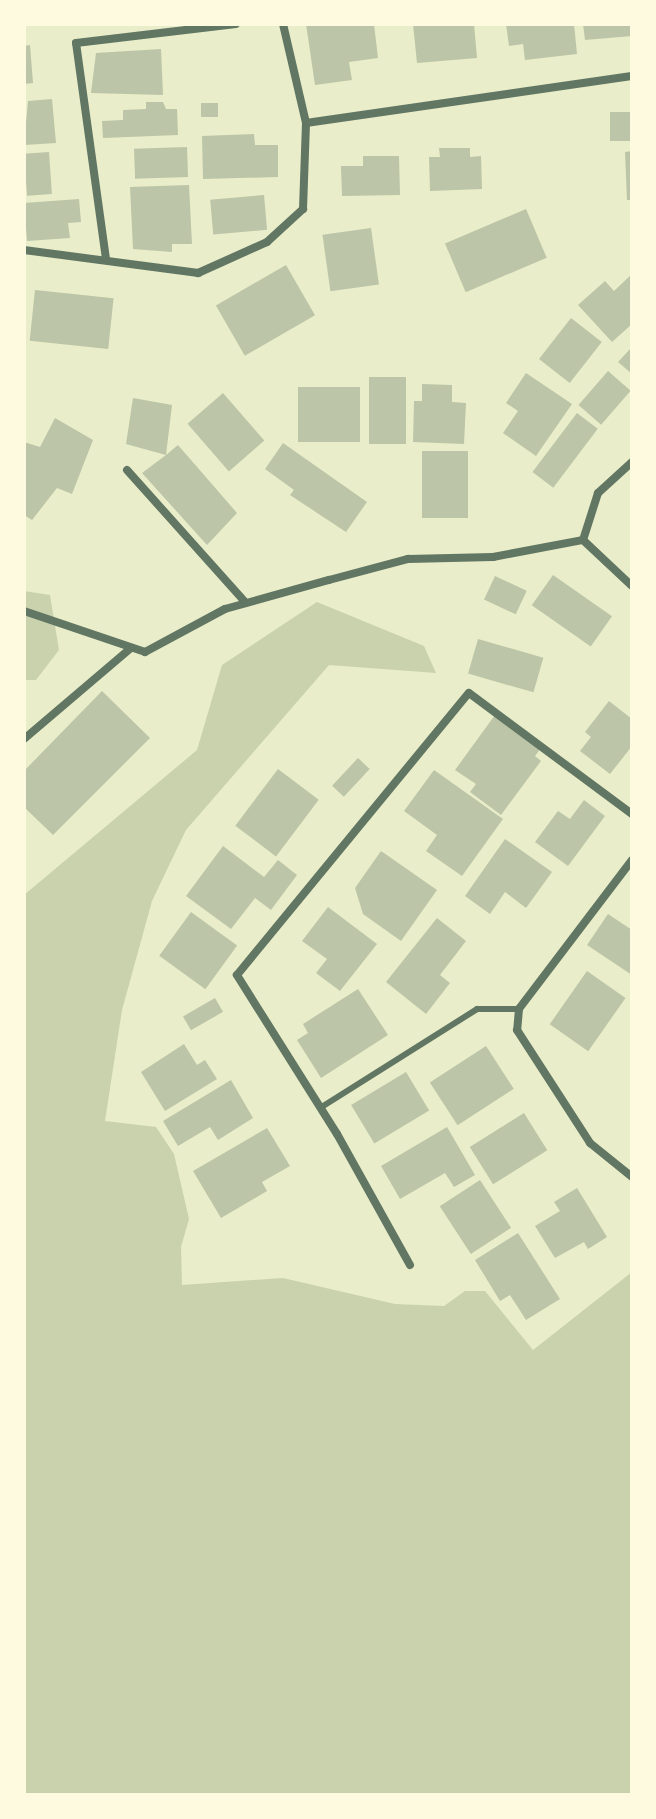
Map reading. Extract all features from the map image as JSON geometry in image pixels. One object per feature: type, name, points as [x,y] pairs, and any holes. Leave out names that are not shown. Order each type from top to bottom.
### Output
[{"type":"street","points":[[106,259],[76,43],[236,24]]},
{"type":"street","points":[[24,250],[198,273],[267,242],[303,209],[306,123],[283,24]]},
{"type":"street","points":[[306,123],[632,76]]},
{"type":"street","points":[[583,540],[598,493],[632,462]]},
{"type":"street","points":[[127,470],[246,603]]},
{"type":"street","points":[[583,540],[632,586]]},
{"type":"street","points":[[24,611],[145,652],[225,609],[408,559],[493,557],[583,540]]},
{"type":"street","points":[[24,739],[131,648]]},
{"type":"street","points":[[410,1265],[320,1108],[237,975],[469,693],[632,814]]},
{"type":"street","points":[[632,860],[519,1009],[517,1030],[590,1143],[632,1177]]},
{"type":"lane","points":[[320,1108],[477,1009],[519,1009]]},
{"type":"green space","points":[[24,591],[50,595],[59,650],[36,680],[24,680]]},
{"type":"green space","points":[[317,602],[424,646],[436,673],[329,665],[186,830],[152,901],[122,1010],[105,1121],[156,1127],[174,1154],[189,1219],[181,1247],[182,1285],[283,1278],[395,1304],[444,1306],[465,1291],[485,1291],[533,1350],[632,1272],[632,1795],[24,1795],[24,895],[197,750],[222,665]]},
{"type":"building","points":[[306,24],[374,24],[378,58],[349,62],[352,80],[315,85]]},
{"type":"building","points":[[413,24],[474,24],[477,58],[417,63]]},
{"type":"building","points":[[506,24],[574,24],[577,54],[525,60],[523,44],[509,46]]},
{"type":"building","points":[[583,24],[632,24],[632,36],[585,40]]},
{"type":"building","points":[[30,45],[33,83],[24,84],[24,46]]},
{"type":"building","points":[[161,49],[163,95],[91,93],[96,53]]},
{"type":"building","points":[[52,99],[56,143],[24,145],[28,101]]},
{"type":"building","points":[[146,102],[163,102],[166,109],[177,109],[178,135],[103,138],[102,121],[123,120],[123,110],[146,109]]},
{"type":"building","points":[[201,103],[218,103],[218,117],[201,117]]},
{"type":"building","points":[[610,112],[632,112],[632,141],[610,141]]},
{"type":"building","points":[[254,134],[255,145],[278,145],[278,177],[203,179],[202,136]]},
{"type":"building","points":[[187,147],[188,177],[135,179],[134,149]]},
{"type":"building","points":[[439,148],[470,148],[470,157],[481,156],[482,189],[430,191],[429,157],[440,157]]},
{"type":"building","points":[[632,151],[632,200],[627,200],[625,152]]},
{"type":"building","points":[[49,152],[52,194],[27,196],[24,154]]},
{"type":"building","points":[[363,156],[399,156],[400,195],[342,196],[341,166],[363,166]]},
{"type":"building","points":[[189,185],[192,244],[172,244],[172,252],[133,249],[130,187]]},
{"type":"building","points":[[264,195],[267,230],[213,235],[210,200]]},
{"type":"building","points":[[79,199],[81,222],[68,223],[70,238],[27,241],[24,203]]},
{"type":"building","points":[[526,209],[547,258],[466,292],[445,243]]},
{"type":"building","points":[[371,228],[379,284],[330,291],[322,235]]},
{"type":"building","points":[[286,265],[315,315],[245,356],[216,306]]},
{"type":"building","points":[[632,274],[632,324],[612,342],[578,305],[605,281],[614,291]]},
{"type":"building","points":[[35,290],[114,298],[108,349],[30,341]]},
{"type":"building","points":[[571,318],[602,342],[570,383],[539,359]]},
{"type":"building","points":[[632,347],[632,374],[618,362]]},
{"type":"building","points":[[608,371],[631,391],[601,425],[578,405]]},
{"type":"building","points":[[526,373],[572,404],[536,456],[503,433],[518,411],[506,403]]},
{"type":"building","points":[[369,377],[406,377],[406,444],[369,444]]},
{"type":"building","points":[[422,384],[452,385],[452,402],[466,403],[464,444],[413,442],[414,401],[422,401]]},
{"type":"building","points":[[298,387],[360,387],[360,442],[298,442]]},
{"type":"building","points":[[223,393],[264,441],[229,471],[188,424]]},
{"type":"building","points":[[133,398],[172,405],[166,455],[126,444]]},
{"type":"building","points":[[577,413],[598,429],[553,488],[532,472]]},
{"type":"building","points":[[55,418],[93,440],[72,494],[57,488],[32,520],[24,515],[24,442],[40,447]]},
{"type":"building","points":[[283,443],[367,502],[346,532],[290,495],[294,490],[265,469]]},
{"type":"building","points":[[178,445],[237,513],[207,545],[142,473]]},
{"type":"building","points":[[422,451],[468,451],[468,518],[422,518]]},
{"type":"building","points":[[553,575],[612,616],[591,647],[532,605]]},
{"type":"building","points":[[495,576],[527,591],[516,614],[484,600]]},
{"type":"building","points":[[478,639],[543,658],[533,692],[468,674]]},
{"type":"building","points":[[102,691],[150,738],[53,835],[24,807],[24,771]]},
{"type":"building","points":[[609,701],[632,719],[632,746],[610,774],[580,751],[591,737],[585,732]]},
{"type":"building","points":[[495,715],[541,748],[535,756],[541,761],[501,815],[470,792],[476,784],[455,770]]},
{"type":"building","points":[[358,758],[370,769],[344,797],[332,786]]},
{"type":"building","points":[[278,769],[319,800],[276,856],[235,826]]},
{"type":"building","points":[[434,770],[503,819],[462,876],[426,851],[437,835],[404,811]]},
{"type":"building","points":[[584,800],[605,816],[568,866],[535,842],[558,811],[570,819]]},
{"type":"building","points":[[505,839],[552,872],[526,908],[505,892],[490,914],[465,896]]},
{"type":"building","points":[[223,846],[264,877],[278,860],[297,875],[271,910],[255,898],[231,929],[186,896]]},
{"type":"building","points":[[381,851],[437,890],[401,941],[363,914],[355,888]]},
{"type":"building","points":[[328,907],[377,944],[340,991],[316,973],[327,959],[302,941]]},
{"type":"building","points":[[191,912],[237,946],[205,989],[159,956]]},
{"type":"building","points":[[608,914],[632,930],[632,975],[587,945]]},
{"type":"building","points":[[437,918],[466,941],[440,975],[450,983],[426,1014],[386,982]]},
{"type":"building","points":[[587,971],[626,998],[588,1051],[550,1024]]},
{"type":"building","points":[[358,989],[388,1035],[321,1078],[297,1040],[308,1033],[303,1024]]},
{"type":"building","points":[[215,998],[223,1012],[191,1030],[183,1016]]},
{"type":"building","points":[[184,1044],[197,1065],[205,1060],[217,1079],[165,1111],[141,1072]]},
{"type":"building","points":[[486,1046],[514,1089],[458,1125],[430,1082]]},
{"type":"building","points":[[406,1072],[429,1111],[374,1144],[351,1105]]},
{"type":"building","points":[[231,1080],[253,1118],[218,1140],[210,1127],[178,1146],[163,1121]]},
{"type":"building","points":[[524,1113],[547,1150],[493,1184],[470,1147]]},
{"type":"building","points":[[447,1127],[475,1175],[454,1187],[445,1173],[400,1199],[381,1166]]},
{"type":"building","points":[[267,1128],[290,1166],[262,1182],[267,1191],[221,1218],[193,1171]]},
{"type":"building","points":[[480,1180],[511,1228],[471,1254],[440,1206]]},
{"type":"building","points":[[577,1188],[607,1237],[588,1249],[584,1242],[555,1258],[535,1226],[560,1211],[554,1202]]},
{"type":"building","points":[[518,1233],[560,1299],[526,1320],[510,1295],[500,1301],[475,1260]]}]
